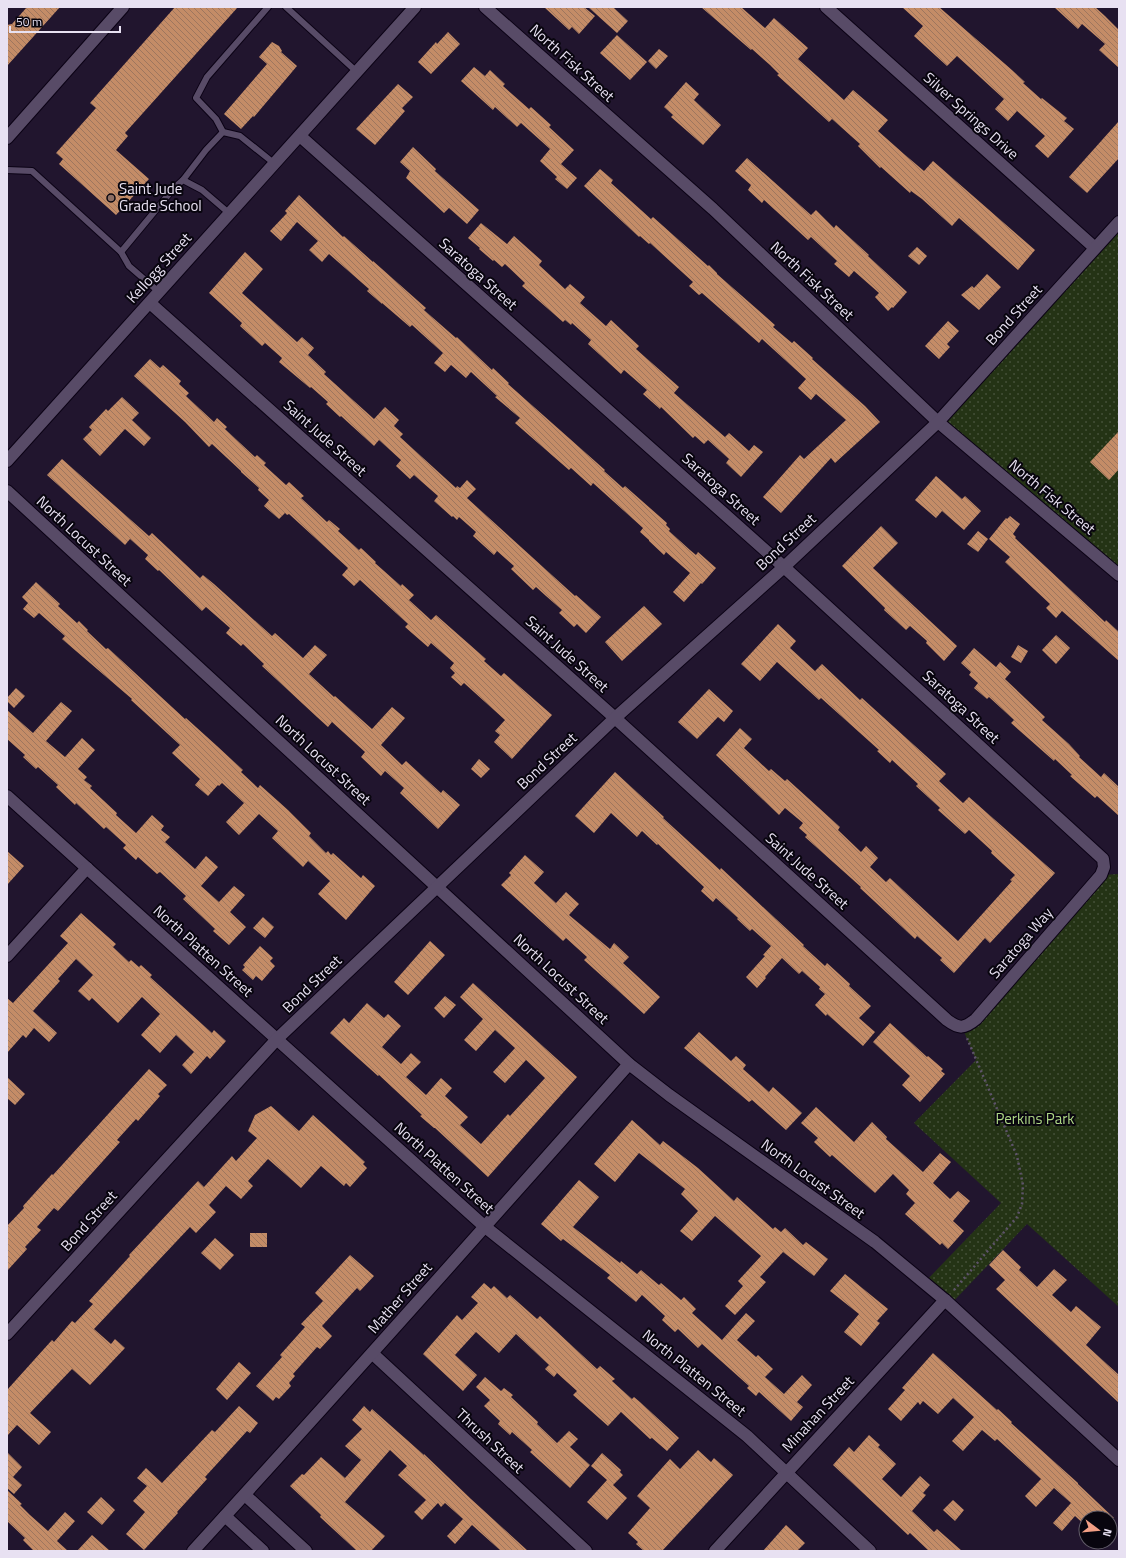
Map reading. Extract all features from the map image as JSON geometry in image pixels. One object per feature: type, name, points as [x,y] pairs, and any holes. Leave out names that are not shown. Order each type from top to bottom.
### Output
[{"type":"street","points":[[7,138],[123,7]]},
{"type":"street","name":"Kellogg Street","points":[[7,462],[416,7]]},
{"type":"street","name":"North Fisk Street","points":[[485,7],[713,209],[938,422],[1119,575]]},
{"type":"street","name":"Silver Springs Drive","points":[[826,7],[1095,248]]},
{"type":"street","name":"Saratoga Street","points":[[300,136],[784,567],[1103,859],[1104,867],[1101,876]]},
{"type":"street","name":"Bond Street","points":[[7,1334],[277,1039],[615,718],[784,567],[938,422],[1119,222]]},
{"type":"street","name":"Saint Jude Street","points":[[150,303],[615,718],[947,1020],[956,1027],[962,1027]]},
{"type":"street","name":"North Locust Street","points":[[7,492],[630,1064],[668,1095],[875,1242],[945,1300],[1119,1460]]},
{"type":"street","name":"North Platten Street","points":[[7,796],[484,1226],[747,1436],[870,1551]]},
{"type":"street","points":[[7,956],[87,868]]},
{"type":"street","name":"Saratoga Way","points":[[962,1027],[968,1025],[976,1019],[1101,876]]},
{"type":"street","name":"Mather Street","points":[[194,1551],[372,1354],[484,1226],[630,1064]]},
{"type":"street","name":"Minahan Street","points":[[715,1551],[945,1300]]},
{"type":"street","name":"Thrush Street","points":[[372,1354],[586,1551]]},
{"type":"street","points":[[244,1495],[306,1551]]},
{"type":"street","points":[[225,1516],[263,1551]]},
{"type":"lane","points":[[268,7],[207,77],[196,98],[216,119],[223,132],[240,136],[275,164]]},
{"type":"lane","points":[[286,7],[357,72]]},
{"type":"lane","points":[[121,252],[174,188],[183,180],[206,150],[223,132]]},
{"type":"lane","points":[[7,170],[32,171],[121,252],[129,266],[159,292]]},
{"type":"lane","points":[[183,180],[202,190],[230,214]]},
{"type":"path","points":[[945,1300],[1017,1217],[1022,1204],[1022,1185],[1017,1156],[962,1027]]},
{"type":"green space","points":[[1119,223],[1119,577],[938,422]]},
{"type":"green space","name":"Perkins Park","points":[[1119,874],[1119,1307],[1027,1224],[950,1305],[924,1283],[1001,1203],[914,1123],[976,1060],[962,1027],[1101,875]]},
{"type":"building","points":[[27,7],[60,7],[7,66],[7,25],[12,24]]},
{"type":"building","points":[[175,7],[238,7],[125,133],[128,136],[116,150],[149,179],[116,215],[59,164],[63,159],[56,153],[96,108],[90,103]]},
{"type":"building","points":[[544,7],[584,7],[595,16],[579,34],[572,27],[569,30]]},
{"type":"building","points":[[588,7],[613,7],[628,21],[617,33]]},
{"type":"building","points":[[701,7],[741,7],[765,28],[774,18],[808,48],[798,59],[844,100],[853,90],[888,120],[878,131],[924,171],[933,161],[1035,250],[1018,270],[959,218],[952,226],[922,199],[911,191],[910,193],[881,167],[880,168],[858,146],[860,144],[832,119],[829,122],[777,75],[779,74],[770,65]]},
{"type":"building","points":[[902,7],[939,7],[1012,70],[1025,82],[1023,83],[1041,99],[1042,98],[1067,118],[1064,121],[1074,129],[1048,158],[1035,146],[1045,136],[1017,111],[1008,121],[995,109],[1004,99],[957,56],[947,66],[914,36],[923,26]]},
{"type":"building","points":[[1054,7],[1095,7],[1105,16],[1119,30],[1119,68],[1099,50],[1105,44],[1082,24],[1078,29]]},
{"type":"building","points":[[448,32],[460,44],[431,74],[418,62],[436,42],[437,44]]},
{"type":"building","points":[[617,35],[647,62],[630,80],[600,53]]},
{"type":"building","points":[[272,42],[279,46],[282,51],[281,52],[297,66],[254,117],[253,116],[241,129],[224,114],[267,64],[259,57]]},
{"type":"building","points":[[659,49],[668,56],[656,69],[648,61]]},
{"type":"building","points":[[474,67],[485,76],[490,70],[505,84],[503,86],[529,109],[531,107],[551,125],[549,127],[574,150],[561,164],[577,178],[567,189],[555,179],[557,177],[540,161],[550,149],[521,123],[517,127],[495,107],[493,110],[461,81]]},
{"type":"building","points":[[686,82],[699,94],[694,100],[721,125],[703,145],[671,117],[673,115],[664,107]]},
{"type":"building","points":[[398,84],[413,97],[402,108],[405,111],[375,145],[356,129]]},
{"type":"building","points":[[1119,121],[1119,158],[1087,193],[1069,177]]},
{"type":"building","points":[[413,147],[436,169],[435,171],[479,210],[467,224],[449,208],[444,213],[406,178],[410,171],[400,162]]},
{"type":"building","points":[[747,158],[811,215],[816,210],[834,228],[836,225],[907,292],[893,308],[892,307],[888,311],[875,297],[879,293],[854,271],[849,277],[834,264],[837,261],[811,237],[808,240],[764,200],[762,203],[748,190],[751,185],[735,171]]},
{"type":"building","points":[[600,169],[613,180],[611,183],[651,219],[653,217],[708,266],[709,265],[717,274],[775,325],[773,327],[792,343],[794,341],[865,406],[880,422],[835,463],[831,458],[781,513],[763,497],[800,455],[804,459],[846,420],[816,394],[811,400],[798,388],[806,379],[762,339],[759,343],[702,293],[699,295],[689,286],[693,282],[650,243],[649,244],[640,236],[639,237],[584,186]]},
{"type":"building","points":[[299,195],[343,237],[344,236],[426,308],[424,310],[456,338],[457,337],[492,370],[493,368],[509,383],[508,384],[605,470],[604,471],[623,488],[625,486],[667,523],[666,525],[670,529],[669,531],[690,550],[696,555],[698,552],[716,568],[684,602],[673,592],[690,573],[666,552],[664,555],[640,532],[643,528],[593,483],[591,486],[571,468],[569,470],[515,423],[520,418],[495,397],[497,396],[471,372],[466,378],[451,365],[445,372],[434,363],[443,353],[412,325],[410,327],[367,291],[369,289],[329,254],[322,262],[309,250],[318,241],[297,222],[281,241],[270,231],[287,213],[285,211]]},
{"type":"building","points":[[481,223],[507,244],[514,236],[542,261],[539,265],[565,289],[570,284],[585,297],[580,303],[606,326],[611,320],[639,346],[636,349],[679,387],[674,393],[725,437],[729,433],[749,451],[754,445],[763,452],[741,477],[726,463],[729,459],[708,440],[704,444],[695,436],[693,438],[661,407],[660,409],[643,394],[647,390],[624,370],[621,374],[588,344],[591,340],[572,323],[571,325],[565,320],[563,322],[522,286],[525,283],[505,264],[502,267],[479,249],[480,248],[468,238]]},
{"type":"building","points":[[917,247],[927,256],[919,265],[908,256]]},
{"type":"building","points":[[245,252],[263,269],[242,293],[297,342],[302,337],[314,348],[308,355],[326,372],[324,374],[374,419],[385,407],[399,420],[394,426],[403,434],[400,437],[456,488],[457,486],[460,488],[467,480],[476,489],[467,498],[575,596],[576,595],[601,617],[586,633],[577,624],[574,627],[559,613],[562,610],[536,587],[533,590],[511,569],[514,566],[497,551],[494,555],[473,536],[476,532],[459,517],[457,520],[453,516],[452,517],[434,501],[438,496],[414,475],[410,479],[396,466],[401,460],[379,440],[374,446],[341,416],[340,417],[326,404],[328,402],[279,362],[282,358],[265,343],[262,346],[240,326],[242,323],[209,293]]},
{"type":"building","points":[[987,274],[1001,287],[979,310],[961,295],[972,286],[974,288]]},
{"type":"building","points":[[948,321],[959,331],[947,344],[950,347],[939,359],[925,346]]},
{"type":"building","points":[[150,359],[160,368],[163,365],[181,381],[179,384],[189,393],[186,396],[214,422],[217,418],[227,427],[225,429],[255,457],[257,455],[266,463],[264,465],[286,485],[289,482],[304,496],[301,498],[327,522],[329,520],[340,529],[338,531],[359,550],[361,548],[376,562],[375,563],[401,586],[402,584],[414,595],[409,600],[431,620],[436,615],[486,659],[484,661],[501,676],[504,673],[552,715],[512,759],[494,742],[500,735],[495,731],[505,720],[464,683],[461,686],[451,677],[455,673],[450,668],[454,663],[431,643],[428,647],[405,627],[408,624],[360,580],[354,586],[342,575],[348,568],[289,514],[287,515],[285,513],[279,519],[264,506],[269,500],[258,490],[259,488],[212,444],[209,447],[185,422],[134,376]]},
{"type":"building","points":[[122,397],[139,413],[132,420],[151,438],[144,446],[125,429],[100,456],[83,439],[92,430],[89,427],[106,409],[108,411]]},
{"type":"building","points":[[1119,431],[1119,469],[1109,480],[1090,462]]},
{"type":"building","points":[[62,459],[149,536],[152,533],[200,578],[203,575],[272,636],[275,633],[303,658],[315,645],[327,655],[309,674],[372,729],[392,707],[405,718],[381,745],[402,765],[406,761],[441,793],[443,790],[460,805],[438,829],[400,793],[404,788],[385,771],[381,776],[361,757],[365,752],[332,722],[328,727],[262,666],[264,664],[243,644],[241,646],[226,633],[230,628],[206,607],[202,611],[159,570],[158,571],[145,559],[148,555],[130,539],[125,545],[47,475]]},
{"type":"building","points":[[936,476],[962,499],[965,496],[981,511],[964,530],[942,511],[936,518],[915,500]]},
{"type":"building","points":[[1010,516],[1020,524],[1013,534],[1016,537],[1015,538],[1105,622],[1106,620],[1119,632],[1119,661],[1062,611],[1056,618],[1046,608],[1050,604],[1005,562],[1010,557],[989,539],[1006,518],[1007,519]]},
{"type":"building","points":[[881,526],[898,543],[873,568],[957,646],[944,661],[926,643],[927,641],[910,626],[906,630],[884,610],[885,608],[842,566]]},
{"type":"building","points":[[978,531],[988,539],[978,552],[967,544]]},
{"type":"building","points":[[36,582],[60,604],[58,606],[77,623],[79,621],[106,649],[108,648],[243,770],[241,772],[258,788],[260,785],[288,810],[311,833],[309,836],[326,853],[328,851],[331,855],[333,853],[361,878],[363,875],[375,886],[346,920],[318,894],[330,881],[308,861],[303,867],[272,838],[278,831],[259,814],[239,835],[226,822],[244,803],[222,783],[219,786],[218,785],[208,796],[195,785],[200,779],[172,753],[180,745],[131,700],[132,699],[62,639],[65,636],[39,613],[34,618],[23,609],[28,603],[22,597]]},
{"type":"building","points":[[644,606],[662,624],[622,661],[605,642]]},
{"type":"building","points":[[778,624],[796,641],[790,648],[815,671],[822,664],[860,700],[862,698],[946,774],[939,781],[963,803],[969,797],[1055,873],[990,943],[985,938],[954,973],[940,960],[942,958],[917,936],[915,939],[860,888],[861,887],[805,837],[807,835],[799,828],[803,823],[785,808],[779,815],[716,755],[740,728],[752,739],[744,748],[769,771],[771,769],[785,781],[787,779],[840,827],[838,830],[861,852],[866,846],[878,858],[870,867],[886,882],[890,878],[958,941],[1012,881],[1010,880],[1015,875],[969,830],[965,834],[938,810],[940,808],[916,786],[918,784],[892,760],[890,763],[877,751],[879,750],[821,698],[819,700],[777,662],[760,681],[741,664]]},
{"type":"building","points":[[1056,635],[1070,648],[1056,664],[1042,650]]},
{"type":"building","points":[[1018,645],[1028,651],[1021,663],[1011,657]]},
{"type":"building","points":[[974,648],[996,667],[1000,662],[1011,672],[1005,679],[1045,717],[1042,720],[1069,744],[1080,756],[1079,757],[1101,777],[1104,773],[1119,787],[1119,816],[1097,796],[1095,798],[1070,776],[1072,775],[1055,759],[1054,761],[1011,723],[1014,720],[989,697],[987,699],[974,688],[978,683],[969,675],[971,672],[961,663]]},
{"type":"building","points":[[16,688],[25,696],[14,708],[7,701],[7,698]]},
{"type":"building","points":[[709,689],[733,711],[724,722],[718,717],[697,739],[678,722]]},
{"type":"building","points":[[61,702],[72,711],[46,741],[65,757],[82,738],[95,750],[78,769],[87,777],[84,780],[92,786],[90,788],[136,833],[152,815],[164,826],[161,830],[170,837],[165,842],[195,869],[206,856],[218,867],[201,886],[219,902],[234,886],[245,895],[230,912],[246,927],[229,945],[213,931],[215,929],[183,899],[186,896],[160,872],[157,874],[138,857],[136,860],[123,848],[126,845],[106,827],[104,829],[76,803],[75,805],[56,787],[58,785],[38,767],[36,769],[23,757],[25,755],[7,739],[7,710],[33,733]]},
{"type":"building","points":[[479,759],[490,769],[481,778],[471,769]]},
{"type":"building","points":[[615,772],[720,870],[721,868],[825,966],[827,963],[850,984],[849,986],[871,1006],[859,1018],[875,1032],[863,1046],[827,1014],[826,1016],[815,1005],[825,994],[819,989],[820,987],[802,971],[799,974],[782,958],[757,988],[746,977],[765,956],[763,955],[771,946],[752,929],[750,931],[716,898],[713,902],[701,891],[704,887],[642,831],[637,837],[611,813],[594,833],[575,816]]},
{"type":"building","points":[[7,851],[24,866],[7,885]]},
{"type":"building","points":[[525,855],[544,872],[534,883],[556,903],[566,892],[579,904],[569,915],[610,949],[614,943],[629,957],[623,963],[660,997],[644,1014],[584,960],[587,957],[566,938],[563,941],[501,885],[511,875],[509,873]]},
{"type":"building","points":[[81,913],[116,944],[113,947],[129,962],[131,960],[139,967],[141,965],[152,975],[150,977],[212,1033],[214,1030],[226,1041],[210,1059],[207,1056],[191,1074],[182,1065],[194,1052],[176,1035],[160,1053],[141,1035],[160,1014],[142,997],[118,1023],[92,998],[89,1001],[78,991],[93,975],[76,959],[58,979],[60,981],[33,1011],[57,1033],[49,1042],[34,1028],[26,1038],[23,1035],[7,1053],[7,998],[13,1003],[68,943],[60,936]]},
{"type":"building","points":[[263,917],[274,927],[265,938],[253,928]]},
{"type":"building","points":[[430,941],[445,955],[408,995],[394,982]]},
{"type":"building","points":[[260,946],[273,958],[270,961],[275,966],[262,981],[256,976],[253,980],[242,970],[245,967],[243,965]]},
{"type":"building","points":[[473,983],[577,1077],[488,1177],[420,1116],[422,1115],[379,1075],[378,1076],[330,1033],[344,1018],[349,1023],[367,1003],[384,1018],[388,1014],[401,1026],[382,1047],[401,1064],[411,1053],[421,1062],[406,1077],[426,1095],[441,1078],[452,1088],[445,1096],[468,1117],[460,1125],[481,1144],[508,1114],[510,1116],[545,1078],[526,1060],[505,1083],[493,1072],[515,1048],[495,1030],[476,1051],[464,1040],[483,1019],[460,997]]},
{"type":"building","points":[[445,996],[456,1005],[444,1018],[434,1008]]},
{"type":"building","points":[[890,1023],[927,1057],[928,1056],[943,1069],[941,1071],[945,1074],[920,1102],[902,1085],[910,1076],[873,1042]]},
{"type":"building","points":[[699,1032],[731,1061],[736,1056],[746,1065],[743,1069],[769,1092],[773,1087],[802,1113],[786,1130],[752,1100],[749,1102],[684,1048]]},
{"type":"building","points":[[149,1069],[167,1085],[158,1094],[160,1096],[138,1121],[136,1119],[117,1140],[120,1142],[58,1211],[54,1208],[37,1227],[41,1230],[25,1247],[27,1249],[7,1271],[7,1226],[24,1208],[23,1206]]},
{"type":"building","points":[[7,1077],[25,1094],[15,1105],[7,1098]]},
{"type":"building","points":[[271,1106],[299,1131],[313,1115],[365,1162],[363,1164],[367,1168],[350,1187],[346,1183],[344,1186],[321,1166],[301,1188],[268,1159],[248,1181],[253,1186],[241,1199],[226,1186],[209,1205],[216,1212],[196,1233],[190,1227],[94,1329],[111,1344],[115,1339],[125,1348],[90,1385],[72,1369],[30,1413],[51,1432],[39,1445],[17,1425],[7,1436],[7,1390],[52,1340],[54,1342],[72,1321],[75,1323],[93,1304],[89,1301],[130,1256],[129,1255],[198,1181],[204,1187],[232,1156],[236,1161],[257,1138],[248,1131],[255,1115]]},
{"type":"building","points":[[816,1107],[854,1142],[872,1122],[887,1137],[886,1139],[923,1172],[940,1153],[951,1162],[933,1183],[950,1199],[958,1191],[970,1201],[953,1221],[964,1231],[948,1249],[942,1243],[940,1245],[905,1214],[915,1203],[906,1194],[909,1190],[893,1174],[875,1193],[832,1155],[830,1157],[814,1142],[818,1138],[801,1123]]},
{"type":"building","points":[[632,1120],[660,1145],[663,1141],[698,1168],[734,1201],[737,1197],[773,1229],[775,1227],[781,1232],[785,1228],[803,1245],[806,1242],[828,1259],[814,1276],[783,1252],[760,1277],[766,1282],[735,1315],[725,1306],[743,1286],[738,1281],[761,1256],[715,1216],[692,1241],[680,1231],[698,1211],[681,1194],[685,1189],[639,1153],[615,1182],[594,1164]]},
{"type":"building","points":[[579,1180],[599,1197],[573,1227],[637,1274],[641,1270],[659,1285],[661,1283],[681,1300],[684,1297],[696,1309],[692,1313],[722,1340],[746,1313],[755,1321],[737,1340],[756,1357],[758,1355],[773,1369],[765,1377],[784,1394],[802,1375],[812,1385],[797,1402],[803,1407],[791,1421],[759,1392],[756,1396],[747,1388],[749,1386],[702,1344],[698,1348],[678,1329],[675,1332],[662,1320],[665,1316],[642,1295],[636,1302],[607,1278],[610,1275],[563,1239],[561,1241],[541,1224]]},
{"type":"building","points":[[250,1233],[267,1233],[267,1247],[250,1247]]},
{"type":"building","points":[[215,1238],[234,1255],[220,1270],[201,1253]]},
{"type":"building","points":[[1003,1250],[1021,1267],[1019,1270],[1037,1287],[1054,1269],[1067,1280],[1052,1295],[1071,1312],[1076,1306],[1101,1327],[1086,1345],[1119,1375],[1119,1403],[996,1289],[1005,1280],[989,1265]]},
{"type":"building","points":[[350,1255],[374,1276],[360,1291],[357,1288],[322,1326],[332,1336],[320,1349],[317,1347],[293,1374],[295,1376],[289,1383],[291,1386],[279,1399],[276,1397],[273,1401],[256,1386],[282,1357],[280,1355],[305,1327],[301,1324],[323,1301],[315,1293]]},
{"type":"building","points":[[845,1274],[888,1309],[877,1321],[880,1323],[861,1346],[844,1332],[859,1314],[830,1291]]},
{"type":"building","points":[[484,1283],[491,1289],[494,1286],[507,1298],[510,1295],[537,1319],[540,1316],[597,1369],[600,1366],[615,1379],[612,1381],[632,1399],[634,1397],[640,1402],[679,1438],[667,1451],[652,1438],[650,1439],[621,1412],[608,1426],[573,1395],[577,1391],[557,1373],[554,1377],[545,1369],[549,1365],[516,1334],[499,1353],[476,1332],[455,1355],[477,1375],[463,1391],[423,1354],[457,1315],[462,1320],[478,1303],[471,1297]]},
{"type":"building","points":[[933,1353],[997,1410],[998,1409],[1012,1422],[1011,1423],[1078,1483],[1106,1510],[1078,1510],[1078,1519],[1075,1516],[1062,1531],[1053,1523],[1071,1503],[1054,1488],[1036,1507],[1025,1496],[1041,1479],[997,1439],[995,1441],[982,1430],[963,1451],[952,1441],[974,1417],[953,1398],[938,1414],[923,1401],[920,1405],[918,1402],[901,1421],[888,1409],[905,1390],[902,1388]]},
{"type":"building","points":[[239,1362],[251,1373],[227,1400],[216,1389]]},
{"type":"building","points":[[485,1377],[501,1391],[504,1388],[513,1395],[511,1397],[538,1422],[537,1424],[557,1443],[569,1431],[578,1439],[570,1447],[590,1465],[570,1488],[530,1452],[532,1450],[512,1432],[510,1435],[498,1424],[500,1421],[484,1406],[490,1400],[476,1387]]},
{"type":"building","points":[[239,1406],[258,1423],[250,1433],[247,1431],[205,1477],[207,1479],[144,1550],[126,1534],[145,1512],[133,1501],[147,1486],[137,1478],[146,1468],[162,1483],[212,1430],[215,1432]]},
{"type":"building","points":[[364,1406],[370,1412],[372,1409],[424,1454],[528,1551],[501,1551],[472,1525],[455,1544],[447,1536],[463,1519],[445,1503],[441,1507],[438,1503],[422,1520],[414,1512],[426,1500],[398,1475],[407,1466],[390,1450],[345,1502],[385,1536],[371,1551],[357,1551],[320,1517],[321,1515],[290,1486],[302,1474],[304,1475],[321,1457],[345,1478],[361,1460],[345,1446],[362,1429],[352,1420]]},
{"type":"building","points":[[869,1435],[880,1445],[878,1447],[896,1464],[882,1479],[901,1497],[920,1476],[930,1485],[923,1493],[926,1495],[912,1511],[934,1532],[937,1529],[962,1551],[929,1551],[910,1533],[908,1535],[833,1465],[849,1447],[854,1452]]},
{"type":"building","points":[[698,1450],[711,1462],[714,1458],[733,1475],[662,1551],[644,1551],[636,1544],[638,1542],[628,1533],[650,1508],[637,1496],[670,1459],[680,1469]]},
{"type":"building","points":[[7,1452],[22,1467],[13,1477],[22,1485],[14,1494],[7,1488]]},
{"type":"building","points":[[602,1453],[621,1470],[620,1472],[623,1475],[613,1485],[627,1498],[607,1520],[587,1502],[607,1480],[591,1466]]},
{"type":"building","points":[[7,1490],[22,1504],[20,1505],[30,1515],[48,1531],[65,1512],[75,1521],[57,1541],[68,1551],[34,1551],[23,1540],[25,1538],[7,1521]]},
{"type":"building","points":[[101,1497],[115,1510],[102,1525],[87,1512]]},
{"type":"building","points":[[953,1500],[964,1510],[955,1521],[943,1510]]},
{"type":"building","points":[[786,1525],[805,1543],[797,1551],[763,1551]]},
{"type":"building","points":[[92,1535],[110,1551],[77,1551]]},
{"type":"place","name":"Saint Jude Grade School","points":[[111,198]]}]
